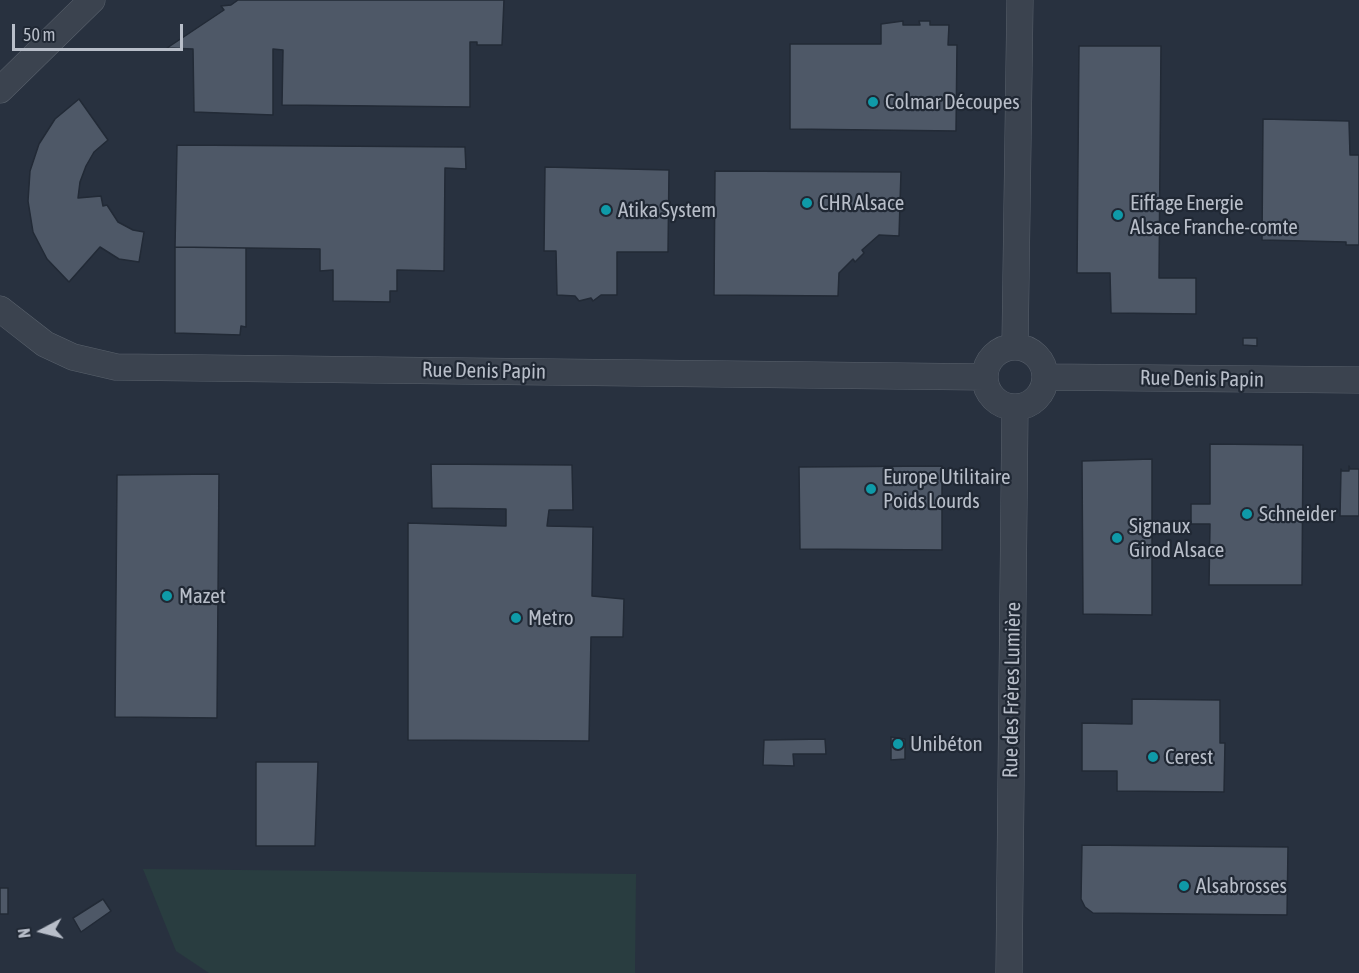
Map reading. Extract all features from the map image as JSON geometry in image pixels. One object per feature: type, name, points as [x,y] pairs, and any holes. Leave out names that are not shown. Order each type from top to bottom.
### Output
[{"type":"street","points":[[0,90],[92,0]]},
{"type":"street","points":[[1015,346],[1020,0]]},
{"type":"street","name":"Rue Denis Papin","points":[[0,309],[45,344],[73,357],[116,367],[985,377]]},
{"type":"street","points":[[1015,346],[1027,349],[1037,356],[1043,365],[1046,377],[1037,399],[1015,408],[1003,405],[993,398],[987,388],[985,377],[987,365],[994,355],[1015,346]]},
{"type":"street","name":"Rue Denis Papin","points":[[1046,377],[1359,380]]},
{"type":"street","name":"Rue des Frères Lumière","points":[[1010,973],[1015,408]]},
{"type":"green space","points":[[143,869],[636,874],[635,973],[209,973],[176,951]]},
{"type":"building","points":[[238,0],[504,0],[502,45],[477,45],[477,42],[470,42],[470,107],[282,105],[283,50],[273,49],[273,115],[194,112],[193,49],[167,48],[224,10],[221,6],[231,5]]},
{"type":"building","name":"Colmar Découpes","points":[[903,21],[903,25],[920,25],[919,21],[930,21],[930,25],[949,25],[948,45],[957,45],[956,131],[790,129],[790,44],[881,44],[881,24]]},
{"type":"building","name":"Eiffage Energie Alsace Franche-comte","points":[[1079,46],[1161,46],[1159,278],[1196,278],[1196,314],[1111,313],[1110,273],[1077,273]]},
{"type":"building","points":[[79,99],[108,140],[94,152],[86,166],[80,182],[78,198],[101,196],[103,206],[107,205],[118,222],[133,230],[144,232],[139,262],[119,259],[100,247],[69,282],[47,259],[33,232],[28,201],[30,171],[39,144],[55,119]]},
{"type":"building","points":[[1263,119],[1349,121],[1350,155],[1359,155],[1359,245],[1346,245],[1346,242],[1262,240]]},
{"type":"building","points":[[177,145],[465,147],[466,169],[445,168],[444,271],[397,270],[397,291],[390,291],[390,302],[333,301],[333,270],[320,271],[320,249],[175,247]]},
{"type":"building","name":"Atika System","points":[[545,167],[669,170],[668,252],[617,252],[617,295],[601,295],[593,301],[591,298],[579,301],[575,296],[557,295],[556,251],[544,251]]},
{"type":"building","name":"CHR Alsace","points":[[715,171],[901,172],[899,236],[879,235],[862,250],[864,253],[855,262],[853,259],[839,273],[838,296],[714,295]]},
{"type":"building","points":[[175,247],[246,248],[246,327],[241,326],[240,335],[175,333]]},
{"type":"building","points":[[1243,338],[1257,338],[1257,346],[1243,345]]},
{"type":"building","name":"Schneider","points":[[1210,444],[1303,445],[1302,585],[1209,585],[1210,524],[1191,524],[1191,504],[1210,504]]},
{"type":"building","name":"Signaux Girod Alsace","points":[[1152,459],[1152,615],[1083,614],[1082,461]]},
{"type":"building","name":"Metro","points":[[431,464],[572,465],[573,510],[549,510],[547,526],[593,527],[592,596],[624,599],[623,637],[591,637],[589,741],[408,740],[408,523],[506,526],[506,509],[432,508]]},
{"type":"building","name":"Europe Utilitaire Poids Lourds","points":[[942,466],[942,550],[800,549],[799,467]]},
{"type":"building","points":[[1349,466],[1350,469],[1359,469],[1359,516],[1340,516],[1341,469],[1349,471]]},
{"type":"building","name":"Mazet","points":[[219,474],[217,718],[115,717],[117,475]]},
{"type":"building","name":"Cerest","points":[[1132,699],[1220,700],[1220,743],[1225,743],[1224,792],[1117,791],[1117,771],[1082,771],[1082,723],[1132,724]]},
{"type":"building","name":"Unibéton","points":[[891,737],[905,739],[905,759],[891,760]]},
{"type":"building","points":[[825,739],[826,754],[793,754],[794,766],[763,765],[764,740]]},
{"type":"building","points":[[256,762],[318,762],[315,846],[256,846]]},
{"type":"building","name":"Alsabrosses","points":[[1082,845],[1288,847],[1287,915],[1093,913],[1085,907],[1081,899]]},
{"type":"building","points":[[0,888],[8,888],[8,914],[0,914]]},
{"type":"building","points":[[103,899],[111,911],[81,932],[73,918]]},
{"type":"place","name":"Colmar Découpes","points":[[873,102]]},
{"type":"place","name":"CHR Alsace","points":[[807,203]]},
{"type":"place","name":"Atika System","points":[[606,210]]},
{"type":"place","name":"Eiffage Energie Alsace Franche-comte","points":[[1118,215]]},
{"type":"place","name":"Europe Utilitaire Poids Lourds","points":[[871,489]]},
{"type":"place","name":"Schneider","points":[[1247,514]]},
{"type":"place","name":"Signaux Girod Alsace","points":[[1117,538]]},
{"type":"place","name":"Mazet","points":[[167,596]]},
{"type":"place","name":"Metro","points":[[516,618]]},
{"type":"place","name":"Unibéton","points":[[898,744]]},
{"type":"place","name":"Cerest","points":[[1153,757]]},
{"type":"place","name":"Alsabrosses","points":[[1184,886]]}]
